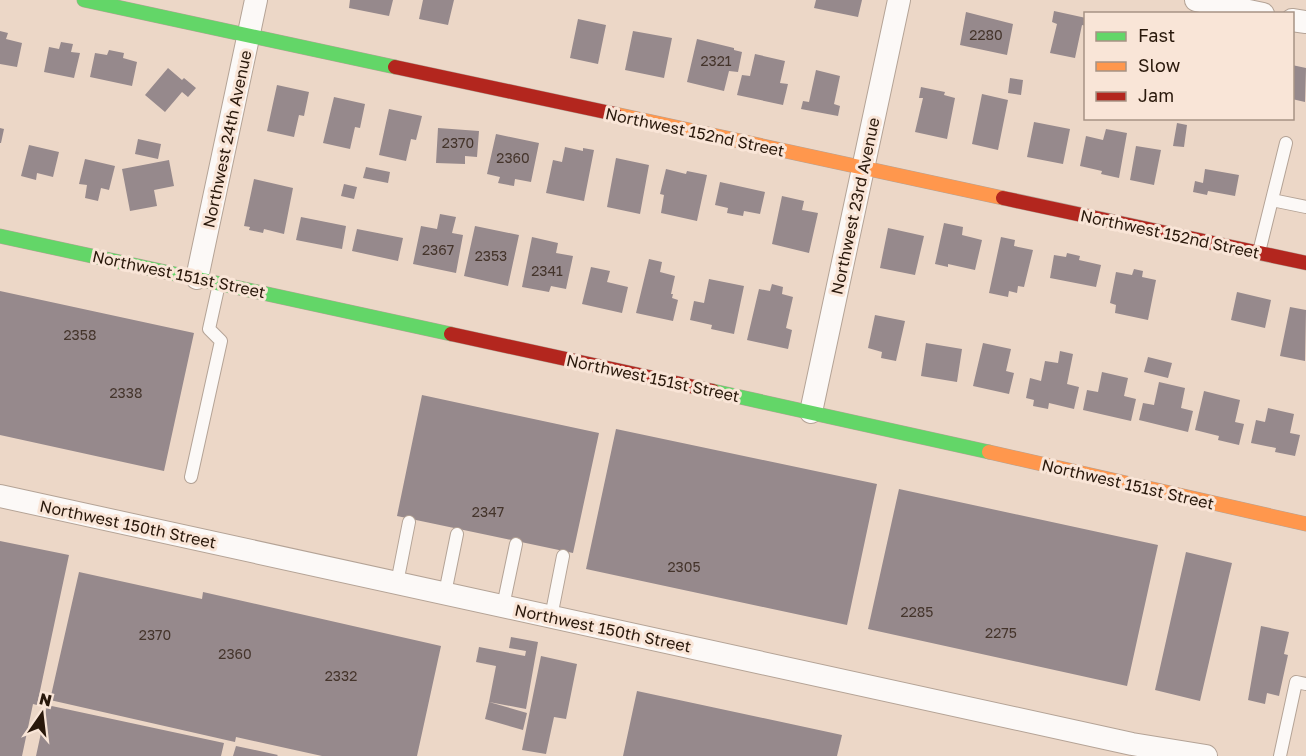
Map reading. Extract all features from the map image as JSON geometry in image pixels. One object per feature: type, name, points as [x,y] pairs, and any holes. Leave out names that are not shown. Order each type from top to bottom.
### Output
[{"type":"street","name":"Northwest 152nd Street","points":[[84,0],[1306,263]]},
{"type":"street","name":"Northwest 24th Avenue","points":[[197,278],[256,0]]},
{"type":"street","name":"Northwest 23rd Avenue","points":[[811,412],[899,0]]},
{"type":"street","points":[[1196,0],[1253,12]]},
{"type":"street","name":"Northwest 151st Street","points":[[0,236],[811,412],[1306,524]]},
{"type":"street","name":"Northwest 150th Street","points":[[0,496],[551,616],[1130,750],[1206,756]]},
{"type":"lane","points":[[1258,253],[1286,143]]},
{"type":"lane","points":[[1272,200],[1306,207]]},
{"type":"lane","points":[[191,477],[221,341],[209,329],[220,282]]},
{"type":"lane","points":[[397,583],[409,522]]},
{"type":"lane","points":[[445,593],[456,534]]},
{"type":"lane","points":[[503,606],[516,544]]},
{"type":"lane","points":[[551,616],[563,556]]},
{"type":"lane","points":[[1280,756],[1296,682],[1306,684]]},
{"type":"building","points":[[350,0],[393,0],[389,16],[349,8]]},
{"type":"building","points":[[423,0],[454,0],[448,25],[419,19]]},
{"type":"building","points":[[816,0],[862,0],[858,17],[814,8]]},
{"type":"building","points":[[1054,11],[1084,18],[1075,58],[1050,53],[1057,24],[1052,22]]},
{"type":"building","points":[[966,12],[1013,24],[1007,55],[960,45]]},
{"type":"building","points":[[578,19],[606,25],[598,64],[570,58]]},
{"type":"building","points":[[0,31],[8,33],[6,39],[22,43],[17,67],[0,64]]},
{"type":"building","points":[[633,31],[672,38],[664,78],[625,70]]},
{"type":"building","points":[[697,39],[742,52],[738,72],[729,71],[724,91],[687,82]]},
{"type":"building","points":[[61,42],[73,44],[71,52],[80,53],[74,78],[44,72],[49,47],[59,49]]},
{"type":"building","points":[[109,50],[124,53],[123,58],[137,62],[132,86],[90,77],[95,53],[107,55]]},
{"type":"building","points":[[755,54],[785,61],[780,83],[788,84],[783,105],[737,95],[742,75],[750,76]]},
{"type":"building","points":[[1294,65],[1306,68],[1305,102],[1294,99]]},
{"type":"building","points":[[168,68],[196,88],[188,97],[182,92],[165,112],[145,95]]},
{"type":"building","points":[[816,70],[840,76],[834,104],[840,106],[838,116],[801,109],[803,101],[809,102]]},
{"type":"building","points":[[1010,78],[1023,80],[1021,95],[1008,93]]},
{"type":"building","points":[[277,85],[309,92],[304,116],[299,115],[294,137],[267,131]]},
{"type":"building","points":[[921,87],[945,92],[944,95],[955,98],[947,139],[915,132],[923,98],[919,98]]},
{"type":"building","points":[[982,94],[1008,100],[998,150],[972,144]]},
{"type":"building","points":[[334,97],[365,104],[360,128],[355,127],[350,149],[323,143]]},
{"type":"building","points":[[389,109],[422,116],[416,140],[411,139],[406,161],[379,155]]},
{"type":"building","points":[[1034,122],[1070,129],[1063,164],[1027,157]]},
{"type":"building","points":[[1177,123],[1187,125],[1184,147],[1173,146]]},
{"type":"building","points":[[0,128],[4,129],[1,143],[0,143]]},
{"type":"building","points":[[438,128],[479,131],[477,157],[465,156],[465,164],[436,163]]},
{"type":"building","points":[[1106,129],[1127,133],[1119,178],[1080,166],[1086,136],[1103,140]]},
{"type":"building","points":[[496,134],[539,143],[531,182],[515,179],[514,186],[498,183],[500,177],[487,174]]},
{"type":"building","points":[[138,139],[161,144],[158,159],[135,154]]},
{"type":"building","points":[[29,145],[59,152],[53,177],[37,173],[36,180],[21,176]]},
{"type":"building","points":[[1136,146],[1161,150],[1154,185],[1130,180]]},
{"type":"building","points":[[565,147],[583,151],[583,148],[594,150],[584,201],[546,193],[553,160],[562,162]]},
{"type":"building","points":[[616,158],[649,165],[640,214],[607,207]]},
{"type":"building","points":[[85,159],[115,166],[109,190],[101,188],[98,201],[85,198],[87,185],[79,184]]},
{"type":"building","points":[[169,160],[174,186],[154,190],[157,206],[130,211],[122,169]]},
{"type":"building","points":[[366,167],[390,172],[388,183],[363,178]]},
{"type":"building","points":[[666,169],[686,174],[687,171],[707,175],[697,221],[661,213],[664,195],[660,194]]},
{"type":"building","points":[[1205,169],[1239,175],[1235,196],[1208,191],[1207,195],[1193,192],[1195,181],[1203,183]]},
{"type":"building","points":[[254,179],[293,188],[284,234],[264,229],[263,233],[249,230],[250,227],[244,226]]},
{"type":"building","points":[[720,182],[765,192],[760,214],[744,211],[743,216],[727,213],[728,208],[715,205]]},
{"type":"building","points":[[344,184],[357,187],[354,199],[341,196]]},
{"type":"building","points":[[782,196],[804,201],[802,210],[818,213],[809,253],[772,244]]},
{"type":"building","points":[[440,214],[456,217],[452,233],[463,235],[456,273],[413,264],[421,226],[437,229]]},
{"type":"building","points":[[301,217],[346,226],[342,249],[296,240]]},
{"type":"building","points":[[944,223],[963,227],[962,235],[982,240],[975,270],[948,264],[948,267],[935,264]]},
{"type":"building","points":[[475,226],[519,235],[508,286],[464,276]]},
{"type":"building","points":[[888,228],[924,236],[915,275],[880,268]]},
{"type":"building","points":[[357,229],[403,238],[398,261],[352,251]]},
{"type":"building","points":[[532,237],[558,243],[556,253],[573,256],[566,289],[551,286],[549,292],[522,287]]},
{"type":"building","points":[[1001,237],[1015,240],[1014,246],[1033,250],[1024,287],[1018,286],[1017,293],[1009,291],[1008,297],[989,293]]},
{"type":"building","points":[[1067,253],[1080,256],[1079,260],[1101,265],[1096,287],[1050,278],[1054,255],[1066,257]]},
{"type":"building","points":[[649,259],[662,262],[660,272],[675,276],[671,294],[673,294],[672,298],[678,300],[673,321],[636,313]]},
{"type":"building","points":[[591,267],[610,271],[607,282],[628,287],[622,313],[582,304]]},
{"type":"building","points":[[1134,269],[1143,271],[1142,277],[1156,280],[1148,320],[1115,313],[1116,305],[1110,303],[1116,272],[1132,275]]},
{"type":"building","points":[[709,279],[744,286],[734,334],[711,329],[712,325],[690,320],[694,301],[704,303]]},
{"type":"building","points":[[772,284],[783,287],[782,294],[793,297],[786,328],[792,330],[788,349],[747,340],[759,289],[770,291]]},
{"type":"building","points":[[0,291],[194,333],[164,471],[0,435]]},
{"type":"building","points":[[1237,292],[1271,300],[1265,328],[1231,320]]},
{"type":"building","points":[[1290,307],[1306,310],[1305,361],[1280,356]]},
{"type":"building","points":[[875,315],[905,321],[896,361],[881,358],[882,352],[868,348]]},
{"type":"building","points":[[926,343],[962,349],[957,382],[921,376]]},
{"type":"building","points":[[983,343],[1011,349],[1006,371],[1014,373],[1009,394],[973,386]]},
{"type":"building","points":[[1060,351],[1073,354],[1067,384],[1079,387],[1074,409],[1049,403],[1048,409],[1033,406],[1034,400],[1026,398],[1030,378],[1041,381],[1045,361],[1058,363]]},
{"type":"building","points":[[1148,357],[1172,363],[1168,378],[1144,372]]},
{"type":"building","points":[[1102,372],[1128,378],[1124,396],[1136,399],[1131,421],[1083,410],[1087,390],[1098,392]]},
{"type":"building","points":[[1159,382],[1185,388],[1181,408],[1193,411],[1188,432],[1139,420],[1143,403],[1154,405]]},
{"type":"building","points":[[1204,391],[1240,400],[1235,422],[1244,424],[1239,445],[1218,440],[1219,436],[1195,430]]},
{"type":"building","points":[[422,395],[599,433],[573,553],[397,516]]},
{"type":"building","points":[[1268,408],[1294,414],[1290,433],[1300,435],[1295,456],[1275,452],[1276,448],[1251,443],[1256,420],[1265,422]]},
{"type":"building","points":[[616,429],[877,484],[847,625],[586,569]]},
{"type":"building","points":[[899,489],[1158,545],[1127,686],[868,629]]},
{"type":"building","points":[[0,541],[69,555],[37,705],[33,704],[22,756],[0,756]]},
{"type":"building","points":[[1186,552],[1232,563],[1200,701],[1155,690]]},
{"type":"building","points":[[79,572],[202,599],[203,592],[441,646],[417,756],[322,756],[236,737],[235,742],[50,700]]},
{"type":"building","points":[[1261,626],[1289,632],[1284,654],[1288,655],[1279,696],[1267,693],[1265,704],[1248,700]]},
{"type":"building","points":[[511,637],[538,642],[526,709],[489,702],[496,666],[476,662],[479,647],[525,656],[526,651],[509,648]]},
{"type":"building","points":[[541,656],[577,664],[566,719],[554,717],[546,754],[522,750]]},
{"type":"building","points":[[637,691],[842,735],[837,756],[623,756]]},
{"type":"building","points":[[489,702],[527,713],[523,730],[485,719]]},
{"type":"building","points":[[47,705],[224,743],[221,756],[36,756]]},
{"type":"building","points":[[236,746],[278,755],[233,756]]},
{"type":"traffic: fast","points":[[84,0],[395,67]]},
{"type":"traffic: fast","points":[[0,236],[451,334]]},
{"type":"traffic: fast","points":[[713,391],[989,452]]},
{"type":"traffic: slow","points":[[615,114],[1003,198]]},
{"type":"traffic: slow","points":[[989,452],[1306,524]]},
{"type":"traffic: jam","points":[[395,67],[615,114]]},
{"type":"traffic: jam","points":[[1003,198],[1306,263]]},
{"type":"traffic: jam","points":[[451,334],[713,391]]}]
